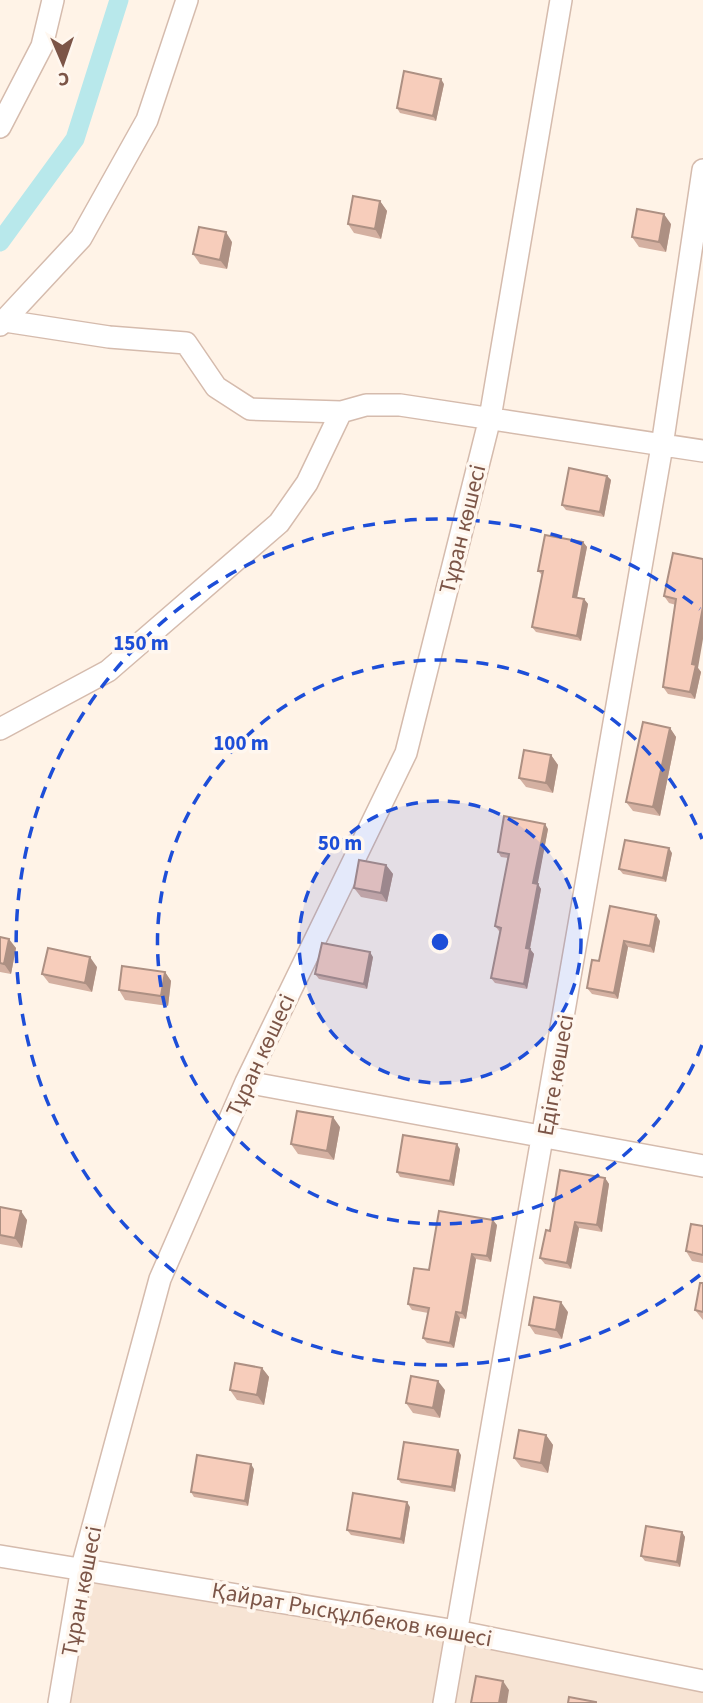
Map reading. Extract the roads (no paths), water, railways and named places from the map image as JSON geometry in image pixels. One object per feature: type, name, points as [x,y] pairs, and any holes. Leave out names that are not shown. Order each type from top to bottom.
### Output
[{"type":"street","points":[[0,127],[42,46],[53,0]]},
{"type":"street","points":[[3,323],[81,238],[147,120],[187,0]]},
{"type":"street","name":"Тұран көшесі","points":[[59,1703],[82,1567],[160,1279],[246,1082],[406,753],[490,418],[561,0]]},
{"type":"street","name":"Едіге көшесі","points":[[444,1703],[544,1139],[662,446],[703,170]]},
{"type":"street","points":[[3,323],[109,337],[186,343],[216,387],[250,409],[341,412],[366,405],[400,405],[703,452]]},
{"type":"street","points":[[2,722],[107,671],[279,523],[307,483],[341,412]]},
{"type":"street","points":[[246,1082],[544,1139],[703,1166]]},
{"type":"street","name":"Қайрат Рысқұлбеков көшесі","points":[[0,1556],[82,1567],[456,1631],[703,1681]]},
{"type":"waterway","points":[[0,242],[75,139],[119,0]]}]
